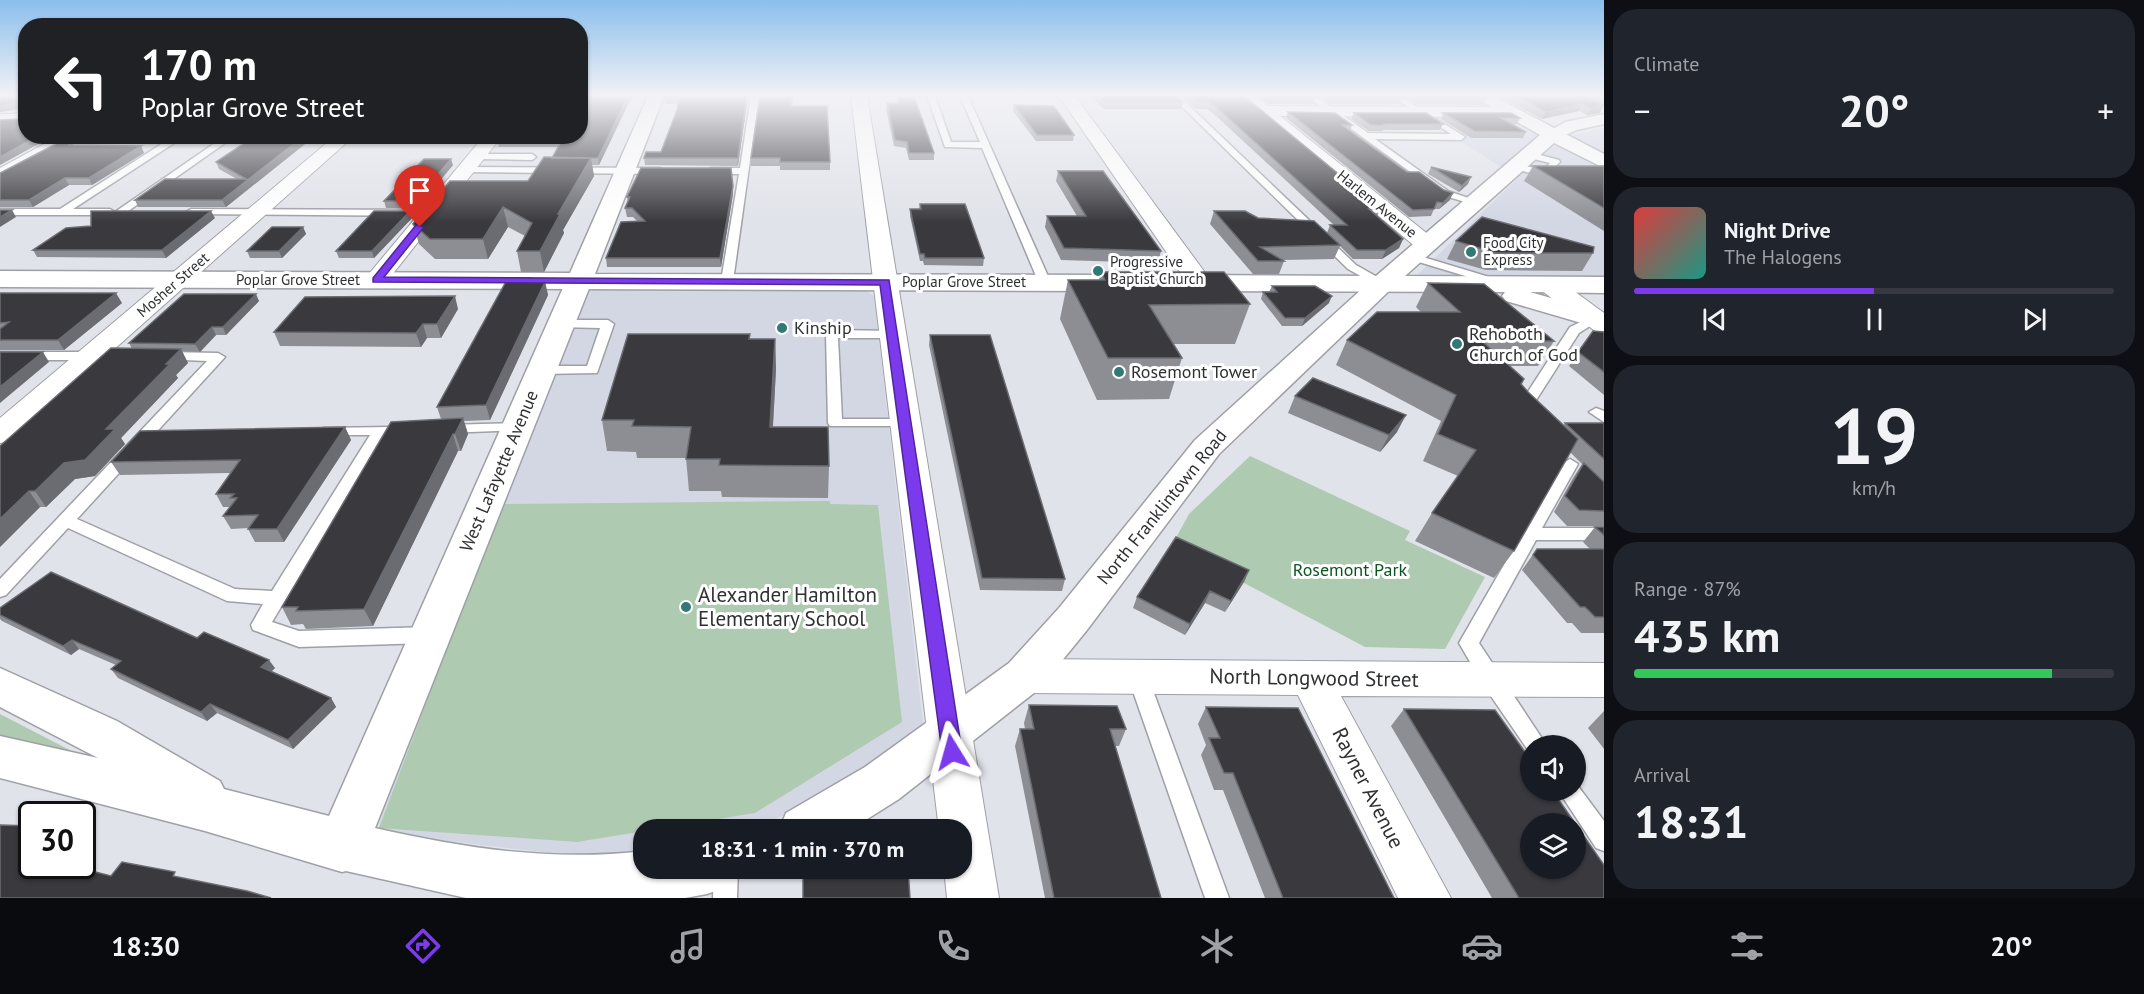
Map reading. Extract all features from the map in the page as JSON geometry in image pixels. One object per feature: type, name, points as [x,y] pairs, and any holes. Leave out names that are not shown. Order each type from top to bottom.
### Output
[{"type":"main road","name":"West Lafayette Avenue","points":[[342,847],[639,138]]},
{"type":"main road","name":"North Franklintown Road","points":[[822,819],[882,783],[950,735],[1024,675],[1073,619],[1207,447],[1382,284],[1549,138]]},
{"type":"main road","points":[[1557,138],[1601,165]]},
{"type":"main road","name":"Poplar Grove Street","points":[[0,279],[1604,285]]},
{"type":"main road","points":[[1473,284],[1600,322]]},
{"type":"main road","points":[[0,686],[101,735],[232,815]]},
{"type":"main road","points":[[0,757],[232,815],[342,847],[484,873],[566,882],[644,879]]},
{"type":"street","points":[[865,138],[973,898]]},
{"type":"street","points":[[1096,138],[1200,283]]},
{"type":"street","name":"Harlem Avenue","points":[[1294,138],[1420,250]]},
{"type":"street","points":[[0,176],[58,144]]},
{"type":"street","name":"Mosher Street","points":[[0,434],[102,356],[180,279],[337,144]]},
{"type":"street","points":[[376,280],[487,144]]},
{"type":"street","points":[[1550,285],[1600,322]]},
{"type":"street","name":"North Longwood Street","points":[[1024,675],[1604,681]]},
{"type":"street","name":"Rayner Avenue","points":[[1310,678],[1425,898]]},
{"type":"lane","points":[[727,281],[749,138]]},
{"type":"lane","points":[[946,138],[948,145],[985,145]]},
{"type":"lane","points":[[982,138],[1045,283]]},
{"type":"lane","points":[[1218,138],[1352,267],[1382,284]]},
{"type":"lane","points":[[1369,138],[1445,193],[1476,202]]},
{"type":"lane","points":[[62,212],[168,144]]},
{"type":"lane","points":[[120,212],[219,144]]},
{"type":"lane","points":[[472,163],[532,157]]},
{"type":"lane","points":[[1522,161],[1556,162],[1545,173],[1522,161]]},
{"type":"lane","points":[[472,163],[625,171],[674,171]]},
{"type":"lane","points":[[1551,167],[1562,167]]},
{"type":"lane","points":[[697,171],[744,171]]},
{"type":"lane","points":[[0,212],[142,212]]},
{"type":"lane","points":[[175,212],[431,213]]},
{"type":"lane","points":[[1420,250],[1503,285]]},
{"type":"lane","points":[[1528,424],[1520,416],[1560,348],[1574,330],[1600,322]]},
{"type":"lane","points":[[892,334],[832,334],[835,423],[905,423]]},
{"type":"lane","points":[[0,356],[102,356]]},
{"type":"lane","points":[[0,590],[218,357],[148,356]]},
{"type":"lane","points":[[427,429],[518,428]]},
{"type":"lane","points":[[310,431],[403,429]]},
{"type":"lane","points":[[380,430],[260,625],[299,639],[430,635]]},
{"type":"lane","points":[[146,434],[169,433]]},
{"type":"lane","points":[[1529,735],[1469,644],[1570,464]]},
{"type":"lane","points":[[65,520],[233,596],[277,598]]},
{"type":"lane","points":[[1531,534],[1604,534]]},
{"type":"lane","points":[[1138,677],[1217,898]]},
{"type":"lane","points":[[1577,801],[1604,840]]},
{"type":"lane","points":[[725,898],[726,879]]},
{"type":"shaded area","points":[[1456,138],[1544,138],[1604,170],[1604,279],[1414,278],[1518,178]]},
{"type":"shaded area","points":[[1573,138],[1604,138],[1604,154]]},
{"type":"shaded area","name":"Alexander Hamilton Elementary School","points":[[596,289],[857,290],[866,291],[874,296],[923,723],[916,734],[864,775],[774,819],[633,819],[633,852],[568,855],[393,835],[379,828],[379,813],[585,293]]},
{"type":"green space","name":"Rosemont Park","points":[[1250,456],[1410,531],[1405,540],[1485,577],[1445,649],[1365,647],[1172,545],[1189,514]]},
{"type":"green space","name":"Alexander Hamilton Elementary School","points":[[830,501],[830,504],[878,505],[902,722],[755,813],[718,819],[633,819],[633,833],[577,842],[379,828],[501,504]]},
{"type":"green space","points":[[0,714],[83,757],[0,744]]},
{"type":"building","points":[[0,138],[18,138],[18,144],[24,144],[0,157]]},
{"type":"building","points":[[588,138],[608,138],[598,158],[552,158],[560,144],[588,144]]},
{"type":"building","points":[[666,138],[741,138],[738,158],[644,158],[646,152],[661,152]]},
{"type":"building","points":[[754,138],[829,138],[830,162],[780,162],[780,158],[751,158]]},
{"type":"building","points":[[895,138],[929,138],[934,153],[909,153],[907,142],[895,140]]},
{"type":"building","points":[[1250,138],[1295,138],[1381,209],[1369,209],[1403,239],[1386,250],[1357,250],[1330,225],[1347,225]]},
{"type":"building","points":[[1321,138],[1360,138],[1407,172],[1419,172],[1444,190],[1453,193],[1443,203],[1437,202],[1434,209],[1413,210]]},
{"type":"building","points":[[56,144],[141,146],[89,178],[65,178],[29,200],[0,200],[0,173]]},
{"type":"building","points":[[243,144],[294,144],[222,200],[135,200],[165,179],[246,179],[216,162]]},
{"type":"building","points":[[544,157],[591,158],[558,214],[560,214],[540,251],[517,251],[532,223],[503,207],[483,239],[430,239],[413,224],[450,181],[528,181]]},
{"type":"building","points":[[424,159],[451,159],[422,193],[426,193],[419,201],[384,201]]},
{"type":"building","points":[[1533,166],[1604,166],[1604,208]]},
{"type":"building","points":[[1431,167],[1471,177],[1462,186]]},
{"type":"building","points":[[641,168],[731,168],[733,186],[720,258],[606,258],[621,222],[645,221],[632,208],[625,208],[630,197],[627,197]]},
{"type":"building","points":[[1058,171],[1103,171],[1161,251],[1064,248],[1047,216],[1086,216]]},
{"type":"building","points":[[920,204],[965,204],[984,258],[925,258],[924,254],[920,254],[910,209],[921,209]]},
{"type":"building","points":[[0,210],[12,210],[0,217]]},
{"type":"building","points":[[91,211],[211,211],[162,250],[33,250],[66,228],[91,226]]},
{"type":"building","points":[[374,211],[410,211],[372,251],[336,251]]},
{"type":"building","points":[[1214,211],[1245,211],[1258,218],[1314,221],[1340,245],[1260,247],[1284,261],[1258,261]]},
{"type":"building","points":[[1482,217],[1594,247],[1593,253],[1496,253],[1456,241]]},
{"type":"building","points":[[272,227],[303,227],[279,251],[247,251]]},
{"type":"building","points":[[1101,272],[1224,272],[1250,304],[1149,305],[1182,358],[1108,358],[1068,280],[1105,280]]},
{"type":"building","points":[[508,278],[530,278],[527,282],[545,282],[486,405],[437,407]]},
{"type":"building","points":[[1428,283],[1484,284],[1554,341],[1482,341],[1524,379],[1521,384],[1528,392],[1578,439],[1514,551],[1432,513],[1476,450],[1438,434],[1456,395],[1347,340],[1377,312],[1460,312]]},
{"type":"building","points":[[1272,286],[1315,286],[1332,296],[1305,318],[1285,318],[1263,292],[1277,292]]},
{"type":"building","points":[[0,293],[116,293],[58,340],[0,340],[0,329],[9,322],[0,323]]},
{"type":"building","points":[[184,294],[256,294],[223,327],[212,327],[195,344],[129,343]]},
{"type":"building","points":[[455,296],[437,324],[423,324],[416,333],[274,332],[305,297]]},
{"type":"building","points":[[1593,331],[1604,332],[1604,372],[1578,352]]},
{"type":"building","points":[[628,334],[750,334],[749,339],[775,339],[770,427],[828,427],[829,466],[719,465],[720,459],[686,459],[691,427],[632,426],[634,420],[602,420]]},
{"type":"building","points":[[930,335],[990,335],[1065,579],[982,578]]},
{"type":"building","points":[[111,348],[181,349],[166,364],[170,364],[106,429],[115,429],[85,460],[64,463],[35,491],[29,491],[0,519],[0,446]]},
{"type":"building","points":[[0,352],[43,352],[0,387]]},
{"type":"building","points":[[1313,378],[1406,415],[1389,435],[1295,396]]},
{"type":"building","points":[[463,418],[364,609],[296,611],[298,607],[282,607],[391,422]]},
{"type":"building","points":[[1565,423],[1604,423],[1604,459]]},
{"type":"building","points":[[345,427],[277,529],[248,529],[258,515],[223,516],[237,498],[230,498],[234,494],[216,494],[240,460],[111,462],[140,431]]},
{"type":"building","points":[[1584,463],[1604,482],[1604,511],[1579,510],[1565,496]]},
{"type":"building","points":[[1595,527],[1604,527],[1604,535]]},
{"type":"building","points":[[1176,537],[1249,570],[1231,601],[1210,591],[1190,624],[1137,597]]},
{"type":"building","points":[[1537,549],[1604,549],[1604,617],[1595,617],[1585,607],[1580,607],[1533,555]]},
{"type":"building","points":[[51,572],[197,638],[204,632],[269,660],[261,667],[331,698],[288,740],[210,704],[201,712],[111,669],[121,661],[72,640],[63,646],[0,615],[0,608]]},
{"type":"building","points":[[1029,705],[1117,706],[1126,729],[1110,729],[1161,898],[1054,898],[1020,729],[1034,729]]},
{"type":"building","points":[[1206,707],[1298,708],[1394,898],[1283,898],[1233,773],[1224,773],[1209,738],[1220,738]]},
{"type":"building","points":[[1404,709],[1495,710],[1520,745],[1520,801],[1560,801],[1568,813],[1520,813],[1520,879],[1586,879],[1586,839],[1604,865],[1604,898],[1519,898]]},
{"type":"building","points":[[0,825],[18,826],[18,879],[96,879],[96,872],[111,876],[122,862],[175,872],[173,876],[271,898],[0,898]]},
{"type":"building","points":[[803,879],[909,879],[910,898],[803,898]]},
{"type":"place","name":"Food City Express","points":[[1471,252]]},
{"type":"place","name":"Progressive Baptist Church","points":[[1098,271]]},
{"type":"place","name":"Kinship","points":[[782,328]]},
{"type":"place","name":"Rehoboth Church of God","points":[[1457,344]]},
{"type":"place","name":"Rosemont Tower","points":[[1119,372]]},
{"type":"place","name":"Alexander Hamilton Elementary School","points":[[686,607]]},
{"type":"route","points":[[420,227],[376,280],[885,282],[952,752]]}]
